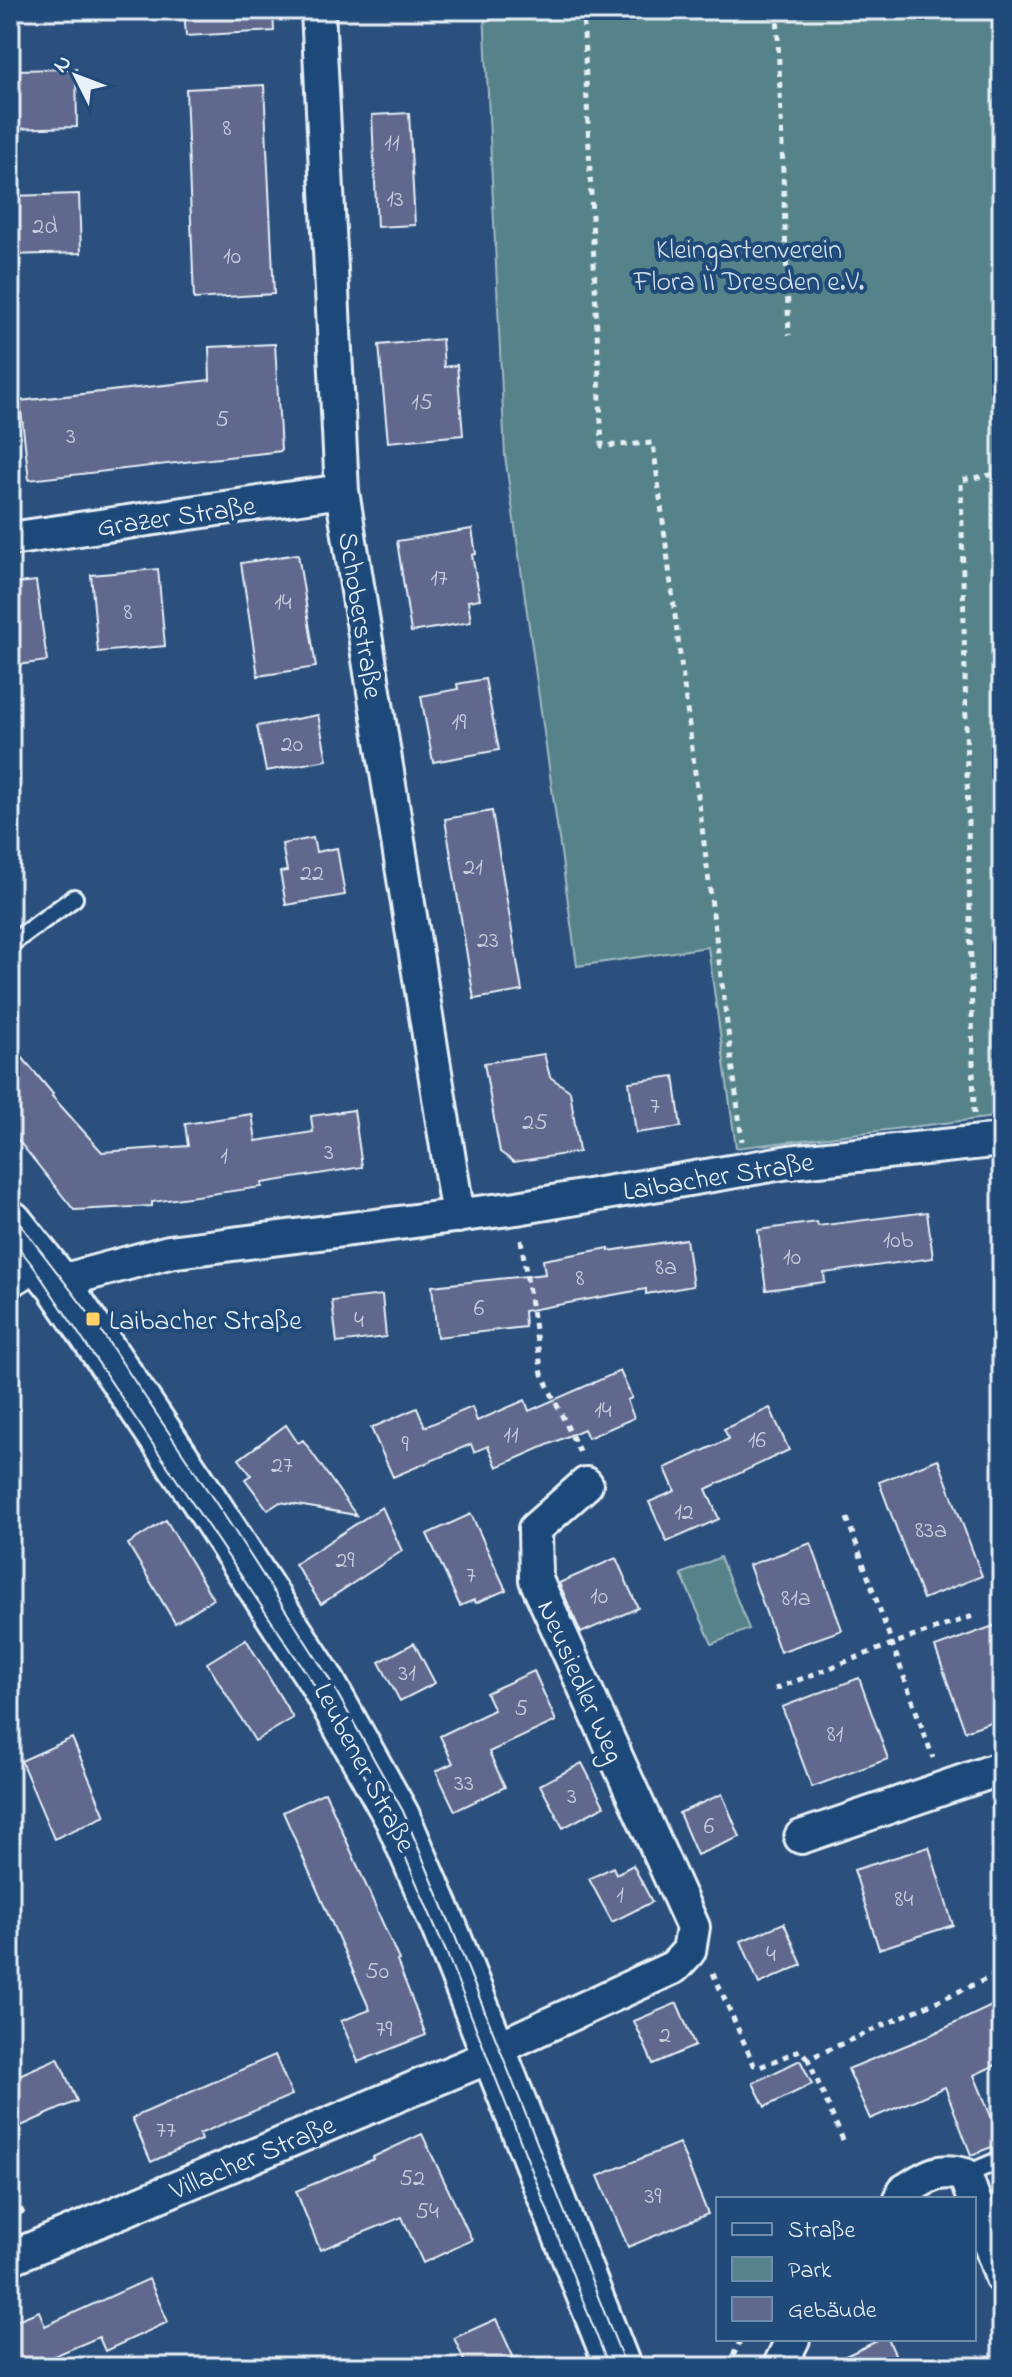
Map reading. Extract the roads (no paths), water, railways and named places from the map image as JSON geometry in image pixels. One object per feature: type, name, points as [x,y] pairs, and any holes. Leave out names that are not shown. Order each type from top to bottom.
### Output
[{"type":"street","name":"Schoberstraße","points":[[318,10],[342,491],[458,1216]]},
{"type":"street","name":"Grazer Straße","points":[[10,539],[342,491]]},
{"type":"street","name":"Laibacher Straße","points":[[37,1276],[65,1280],[169,1252],[517,1208],[789,1162],[990,1141]]},
{"type":"street","name":"Leubener Straße","points":[[10,1223],[37,1276],[201,1495],[320,1679],[397,1817],[445,1929],[618,2367]]},
{"type":"street","name":"Neusiedler Weg","points":[[493,2052],[674,1967],[689,1951],[693,1927],[536,1580],[535,1529],[586,1484]]},
{"type":"street","points":[[801,1837],[1002,1768]]},
{"type":"street","name":"Villacher Straße","points":[[10,2258],[486,2058],[493,2052]]},
{"type":"street","points":[[902,2197],[904,2191],[929,2175],[948,2170],[965,2175],[973,2197]]},
{"type":"street","points":[[976,2216],[981,2248],[1002,2278]]},
{"type":"street","points":[[779,2367],[792,2341]]},
{"type":"lane","points":[[10,944],[74,898]]},
{"type":"lane","points":[[965,2175],[1002,2159]]},
{"type":"tram line","points":[[10,1211],[93,1319],[234,1530],[327,1675],[403,1811],[626,2367]]},
{"type":"tram line","points":[[10,1237],[34,1267],[311,1680],[389,1819],[447,1954],[609,2367]]},
{"type":"place","name":"Laibacher Straße","points":[[93,1319]]},
{"type":"park label","name":"Kleingartenverein Flora II Dresden e.V.","points":[[749,264]]}]
